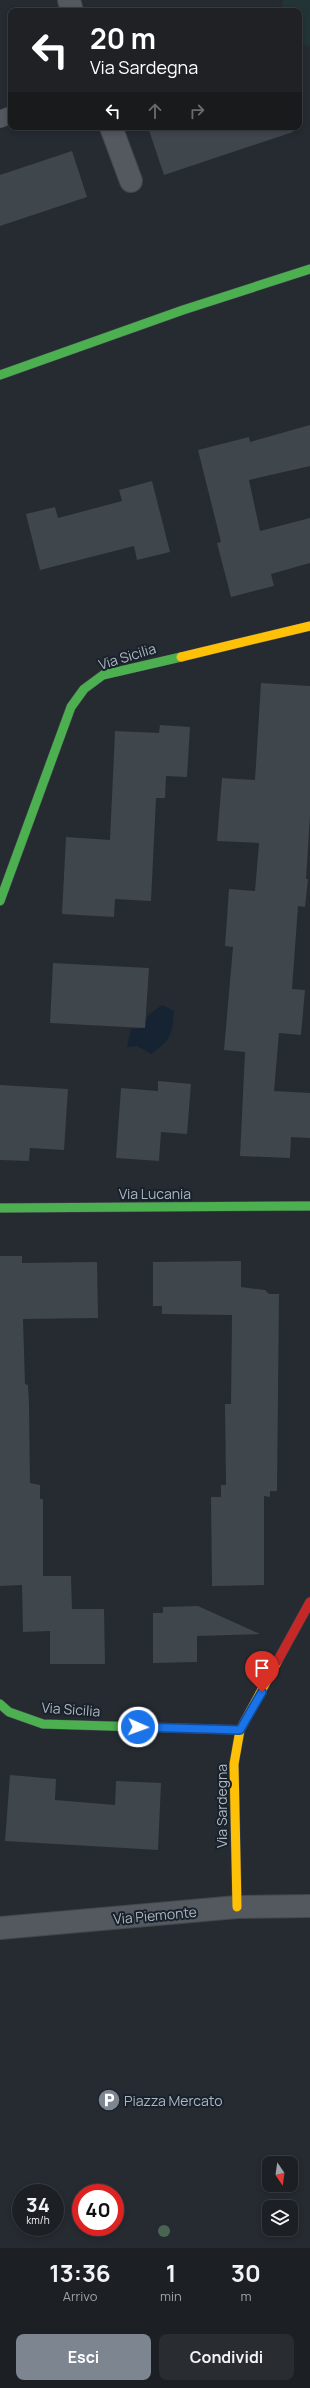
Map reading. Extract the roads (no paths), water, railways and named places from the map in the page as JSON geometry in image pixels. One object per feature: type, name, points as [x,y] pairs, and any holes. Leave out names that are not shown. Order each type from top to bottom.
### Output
[{"type":"street","points":[[112,130],[130,181]]},
{"type":"street","points":[[0,374],[183,310],[310,269]]},
{"type":"street","name":"Via Sicilia","points":[[0,901],[71,707],[84,689],[103,674],[310,626]]},
{"type":"street","name":"Via Lucania","points":[[0,1208],[310,1206]]},
{"type":"street","name":"Via Sardegna","points":[[237,1907],[234,1764],[240,1730],[310,1602]]},
{"type":"street","name":"Via Sicilia","points":[[0,1704],[9,1712],[43,1724],[240,1730]]},
{"type":"street","name":"Via Piemonte","points":[[0,1928],[237,1907],[310,1906]]},
{"type":"water","points":[[162,1005],[174,1011],[171,1031],[167,1041],[151,1054],[137,1046],[127,1047],[131,1029],[145,1028],[147,1016]]},
{"type":"place","name":"Piazza Mercato","points":[[109,2100]]}]
